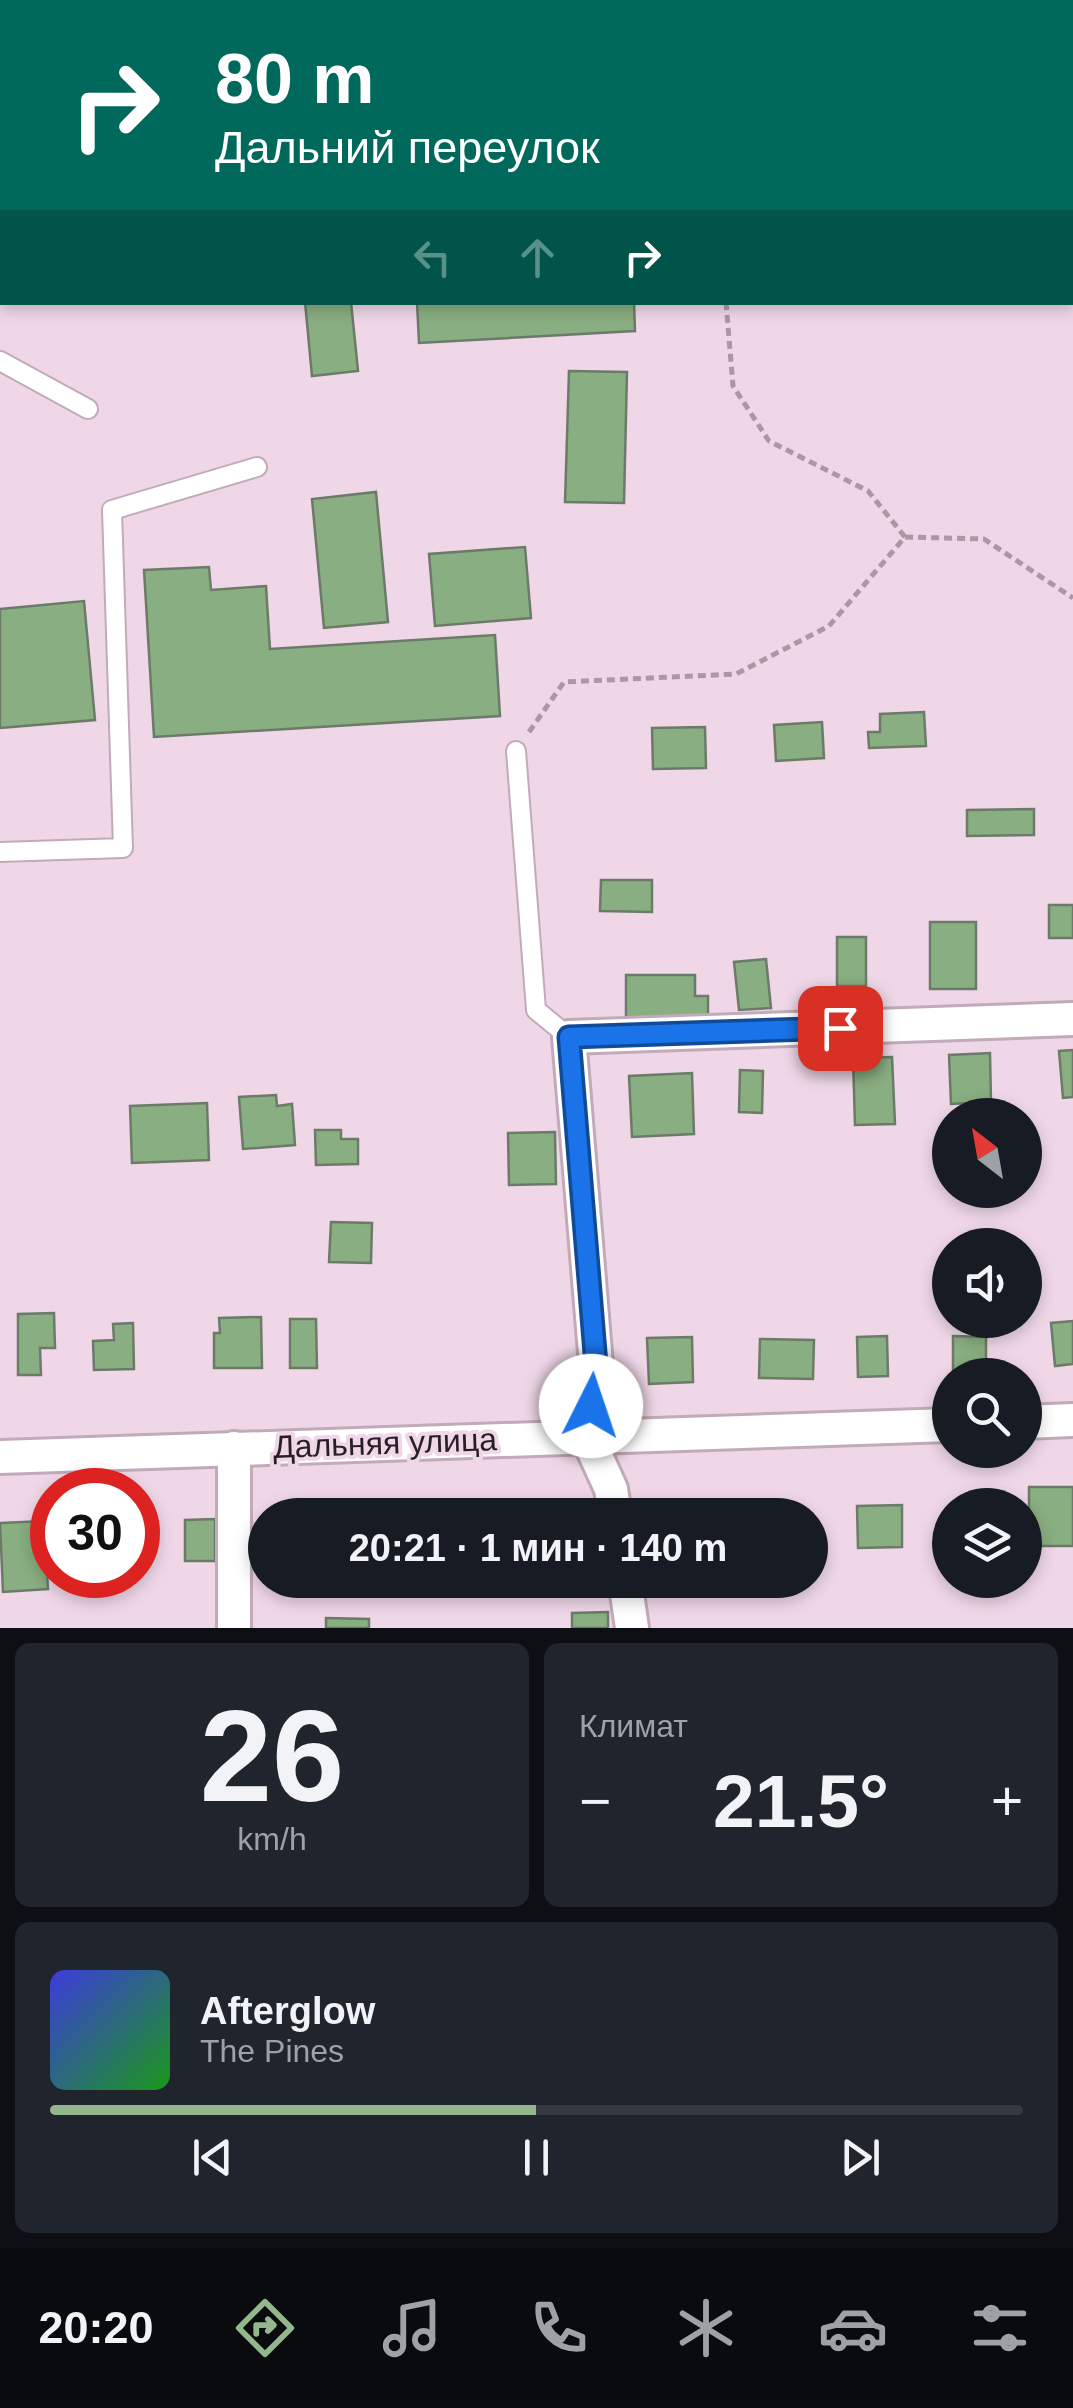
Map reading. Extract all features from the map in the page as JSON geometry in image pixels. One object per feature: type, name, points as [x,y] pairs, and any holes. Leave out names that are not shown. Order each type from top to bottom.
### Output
[{"type":"street","points":[[612,1498],[586,1434],[597,1377],[569,1037],[1073,1019]]},
{"type":"street","points":[[1042,1421],[1073,1420]]},
{"type":"street","name":"Дальняя улица","points":[[0,1457],[586,1434],[932,1425]]},
{"type":"street","points":[[234,1448],[234,1628]]},
{"type":"street","points":[[628,1598],[632,1628]]},
{"type":"lane","points":[[0,361],[88,409]]},
{"type":"lane","points":[[0,852],[123,848],[112,510],[257,466]]},
{"type":"lane","points":[[516,752],[536,1010],[569,1037]]},
{"type":"path","points":[[726,305],[733,386],[769,440],[868,491],[905,537],[984,539],[1073,598]]},
{"type":"path","points":[[516,752],[564,682],[736,674],[830,626],[905,537]]},
{"type":"building","points":[[305,305],[351,305],[358,371],[312,376]]},
{"type":"building","points":[[417,305],[634,305],[635,331],[419,343]]},
{"type":"building","points":[[569,371],[627,372],[624,503],[565,502]]},
{"type":"building","points":[[376,492],[388,622],[324,628],[312,499]]},
{"type":"building","points":[[525,547],[531,618],[435,626],[429,554]]},
{"type":"building","points":[[209,567],[211,590],[266,586],[270,649],[495,635],[500,716],[154,737],[144,570]]},
{"type":"building","points":[[84,601],[95,720],[0,728],[0,609]]},
{"type":"building","points":[[924,712],[926,746],[869,748],[868,732],[880,732],[880,714]]},
{"type":"building","points":[[822,722],[824,758],[776,761],[774,725]]},
{"type":"building","points":[[705,727],[706,768],[653,769],[652,728]]},
{"type":"building","points":[[1034,809],[1034,835],[967,836],[967,810]]},
{"type":"building","points":[[601,880],[652,880],[652,912],[600,911]]},
{"type":"building","points":[[1049,905],[1073,905],[1073,938],[1049,938]]},
{"type":"building","points":[[930,922],[976,922],[976,989],[930,989]]},
{"type":"building","points":[[837,937],[866,937],[866,986],[837,986]]},
{"type":"building","points":[[766,959],[771,1008],[739,1010],[734,962]]},
{"type":"building","points":[[626,975],[695,975],[695,996],[708,996],[708,1022],[626,1023]]},
{"type":"building","points":[[1073,1050],[1073,1097],[1063,1098],[1059,1051]]},
{"type":"building","points":[[990,1053],[991,1098],[951,1098],[949,1055]]},
{"type":"building","points":[[892,1057],[895,1124],[855,1125],[853,1058]]},
{"type":"building","points":[[740,1070],[763,1071],[762,1113],[739,1112]]},
{"type":"building","points":[[692,1073],[694,1134],[632,1137],[629,1076]]},
{"type":"building","points":[[276,1095],[277,1106],[292,1104],[295,1145],[243,1149],[239,1097]]},
{"type":"building","points":[[207,1103],[209,1160],[132,1163],[130,1106]]},
{"type":"building","points":[[315,1130],[341,1130],[341,1139],[358,1139],[358,1164],[316,1165]]},
{"type":"building","points":[[555,1132],[556,1184],[509,1185],[508,1133]]},
{"type":"building","points":[[331,1222],[372,1223],[371,1263],[329,1262]]},
{"type":"building","points":[[54,1313],[55,1348],[40,1348],[41,1375],[18,1375],[18,1314]]},
{"type":"building","points":[[261,1317],[262,1368],[214,1368],[214,1333],[220,1333],[219,1318]]},
{"type":"building","points":[[290,1319],[316,1319],[317,1368],[290,1368]]},
{"type":"building","points":[[1073,1321],[1073,1364],[1055,1366],[1051,1323]]},
{"type":"building","points":[[133,1323],[134,1369],[94,1370],[93,1341],[114,1340],[113,1324]]},
{"type":"building","points":[[887,1336],[888,1376],[858,1377],[857,1337]]},
{"type":"building","points":[[692,1337],[693,1382],[649,1384],[647,1338]]},
{"type":"building","points":[[953,1338],[986,1338],[986,1358],[953,1358]]},
{"type":"building","points":[[760,1339],[814,1340],[813,1379],[759,1378]]},
{"type":"building","points":[[1073,1487],[1073,1546],[1042,1546],[1042,1488],[1029,1488]]},
{"type":"building","points":[[902,1505],[902,1547],[858,1548],[857,1506]]},
{"type":"building","points":[[215,1519],[215,1561],[185,1561],[185,1520]]},
{"type":"building","points":[[30,1522],[30,1590],[3,1592],[0,1523]]},
{"type":"building","points":[[608,1612],[608,1628],[572,1628],[572,1613]]},
{"type":"building","points":[[326,1618],[369,1619],[369,1628],[326,1628]]},
{"type":"route","points":[[591,1406],[597,1377],[569,1037],[840,1028]]}]
